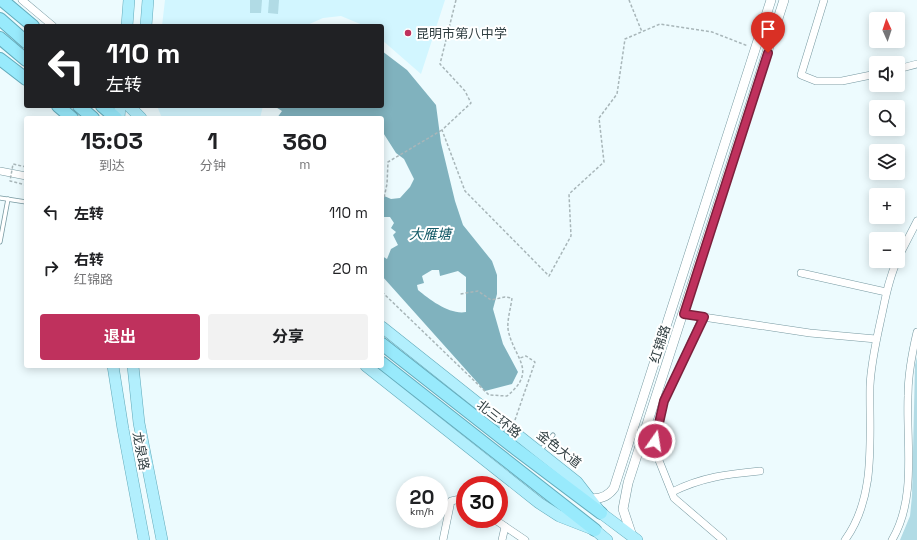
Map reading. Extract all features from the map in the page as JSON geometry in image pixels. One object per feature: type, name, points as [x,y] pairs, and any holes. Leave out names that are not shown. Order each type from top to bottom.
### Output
[{"type":"highway","points":[[2,0],[31,24]]},
{"type":"highway","points":[[0,19],[24,40]]},
{"type":"highway","points":[[0,38],[24,58]]},
{"type":"highway","points":[[0,59],[24,77]]},
{"type":"highway","points":[[60,108],[70,116]]},
{"type":"highway","points":[[81,108],[91,116]]},
{"type":"highway","points":[[104,108],[114,116]]},
{"type":"highway","name":"北三环路","points":[[384,346],[558,482],[601,513]]},
{"type":"highway","points":[[384,365],[595,530]]},
{"type":"main road","points":[[127,24],[129,0]]},
{"type":"main road","points":[[146,24],[148,0]]},
{"type":"main road","points":[[131,108],[139,115]]},
{"type":"main road","name":"金色大道","points":[[384,329],[578,482],[601,513],[635,538]]},
{"type":"main road","name":"龙泉路","points":[[113,368],[144,540]]},
{"type":"main road","name":"龙泉路","points":[[133,368],[139,423],[162,540]]},
{"type":"main road","points":[[369,368],[545,507],[571,522],[595,530],[607,540]]},
{"type":"street","points":[[22,0],[51,24]]},
{"type":"street","name":"红锦路","points":[[592,499],[603,497],[614,488],[771,0]]},
{"type":"street","name":"红锦路","points":[[635,538],[626,522],[623,509],[624,499],[784,0]]},
{"type":"street","points":[[824,0],[801,75],[816,81],[842,80],[869,75]]},
{"type":"street","points":[[905,67],[917,64]]},
{"type":"street","points":[[0,171],[24,176]]},
{"type":"street","points":[[905,244],[917,221]]},
{"type":"street","points":[[845,540],[855,527],[871,462],[870,385],[876,340],[889,279],[894,268]]},
{"type":"street","points":[[801,273],[886,292]]},
{"type":"street","points":[[684,314],[810,333],[876,340]]},
{"type":"street","points":[[704,317],[664,401],[655,441],[656,453],[674,498],[723,540]]},
{"type":"street","points":[[892,540],[898,531],[905,511],[908,491],[908,396],[910,360],[917,332]]},
{"type":"street","points":[[672,492],[691,482],[760,470]]},
{"type":"street","points":[[575,494],[592,499]]},
{"type":"street","points":[[444,540],[451,501],[456,500]]},
{"type":"street","points":[[502,540],[505,528]]},
{"type":"street","points":[[507,528],[525,540]]},
{"type":"lane","points":[[0,198],[24,202]]},
{"type":"lane","points":[[0,242],[8,199]]},
{"type":"lane","points":[[539,452],[553,435]]},
{"type":"path","points":[[384,198],[388,162],[442,130],[471,103],[465,91],[440,64],[456,0]]},
{"type":"path","points":[[629,0],[642,32]]},
{"type":"path","points":[[442,130],[465,191],[549,276],[571,236],[569,194],[604,162],[599,118],[617,94],[625,39],[660,24],[712,32],[756,48]]},
{"type":"path","points":[[24,167],[13,164],[10,181],[24,184]]},
{"type":"path","points":[[384,294],[489,395],[507,396],[518,387],[522,374],[522,364],[508,329],[512,298],[505,297],[491,300],[478,291],[460,294]]},
{"type":"path","points":[[514,424],[535,362],[526,356],[520,358]]},
{"type":"shaded area","name":"昆明市第八中学","points":[[165,0],[445,0],[421,74],[384,42],[384,24],[360,24],[341,16],[323,18],[310,24],[162,24]]},
{"type":"shaded area","points":[[250,0],[262,0],[261,13],[250,13]]},
{"type":"shaded area","points":[[269,0],[279,0],[278,14],[268,13]]},
{"type":"shaded area","points":[[158,108],[262,108],[260,116],[161,116]]},
{"type":"shaded area","points":[[917,357],[917,540],[900,540],[910,516],[912,496],[915,365]]},
{"type":"water","name":"大雁塘","points":[[384,53],[407,70],[436,105],[441,143],[455,201],[463,225],[492,261],[497,275],[497,294],[493,309],[503,344],[518,372],[512,384],[485,391],[384,278],[384,257],[387,259],[391,249],[398,245],[393,235],[396,232],[391,228],[394,223],[390,217],[384,217],[384,196],[391,199],[400,198],[410,187],[414,179],[404,159],[396,153],[384,134],[384,116],[278,116],[282,111],[277,108],[384,108]],"holes":[[[432,270],[439,270],[440,276],[458,271],[466,277],[466,312],[453,311],[440,306],[418,290],[417,285],[424,283],[422,276]]]},
{"type":"place","name":"昆明市第八中学","points":[[408,33]]},
{"type":"route","points":[[655,441],[664,401],[697,327],[704,317],[684,314],[768,53]]}]
